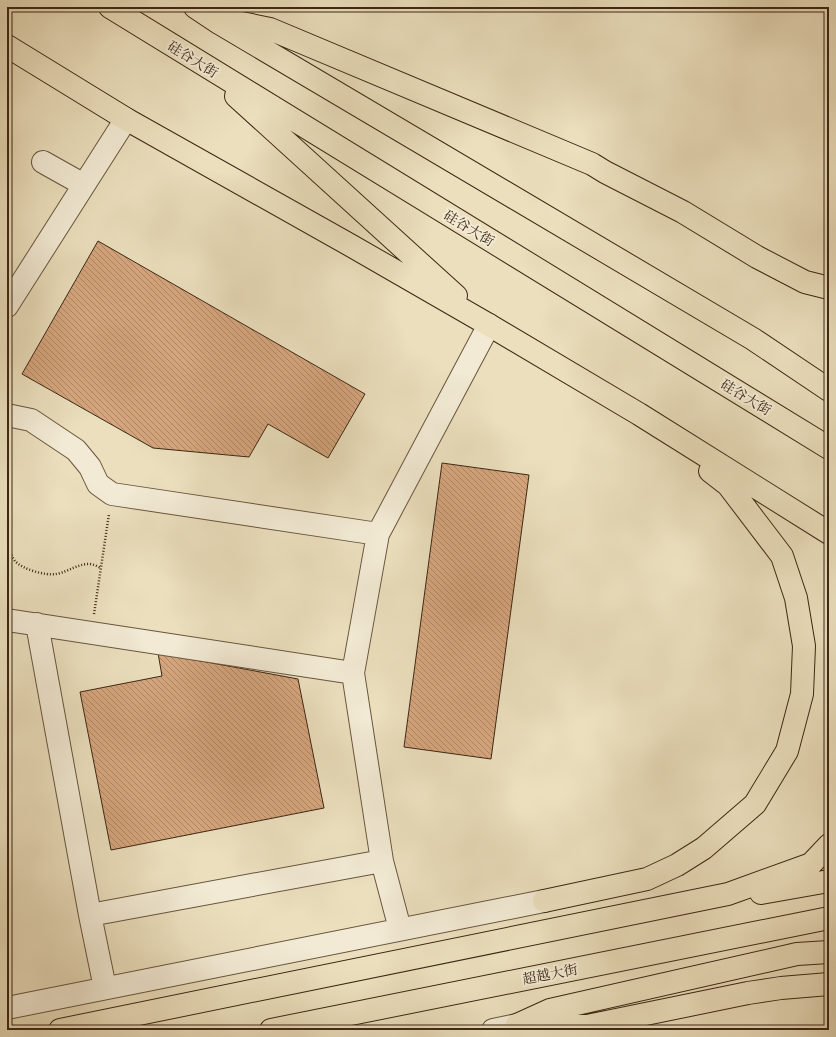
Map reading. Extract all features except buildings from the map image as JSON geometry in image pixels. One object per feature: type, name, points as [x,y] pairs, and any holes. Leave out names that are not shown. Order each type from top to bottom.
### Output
[{"type":"main road","name":"硅谷大街","points":[[110,7],[829,448]]},
{"type":"main road","points":[[203,12],[270,30],[592,164],[683,212],[805,282],[829,288]]},
{"type":"main road","points":[[203,12],[753,339],[829,390]]},
{"type":"main road","points":[[7,46],[126,118],[489,325],[639,414],[829,533]]},
{"type":"main road","points":[[196,61],[489,325]]},
{"type":"main road","points":[[805,282],[820,298],[829,302]]},
{"type":"main road","points":[[544,901],[647,878],[677,865],[704,848],[755,804],[786,751],[802,694],[804,646],[796,598],[782,556],[728,485],[639,414]]},
{"type":"main road","points":[[60,1030],[728,894],[812,864],[829,845]]},
{"type":"main road","points":[[728,894],[759,894],[826,881]]},
{"type":"main road","name":"超越大街","points":[[271,1030],[829,918]]},
{"type":"main road","points":[[517,1025],[550,1010],[797,954],[829,952]]},
{"type":"main road","points":[[517,1025],[587,1026],[748,993],[781,988],[829,984]]},
{"type":"street","points":[[7,306],[126,118]]},
{"type":"street","points":[[43,162],[84,185]]},
{"type":"street","points":[[400,929],[382,861],[354,673],[378,534],[489,325]]},
{"type":"street","points":[[7,415],[30,420],[76,450],[90,467],[98,484],[112,494],[378,534]]},
{"type":"street","points":[[7,620],[354,673]]},
{"type":"street","points":[[37,624],[90,915],[105,988]]},
{"type":"street","points":[[90,915],[382,861]]},
{"type":"street","points":[[7,1008],[544,901]]},
{"type":"street","points":[[493,1030],[517,1025]]},
{"type":"path","points":[[91,632],[112,494]]},
{"type":"path","points":[[7,547],[16,562],[28,569],[43,574],[56,574],[70,570],[81,564],[90,564],[101,568]]}]
